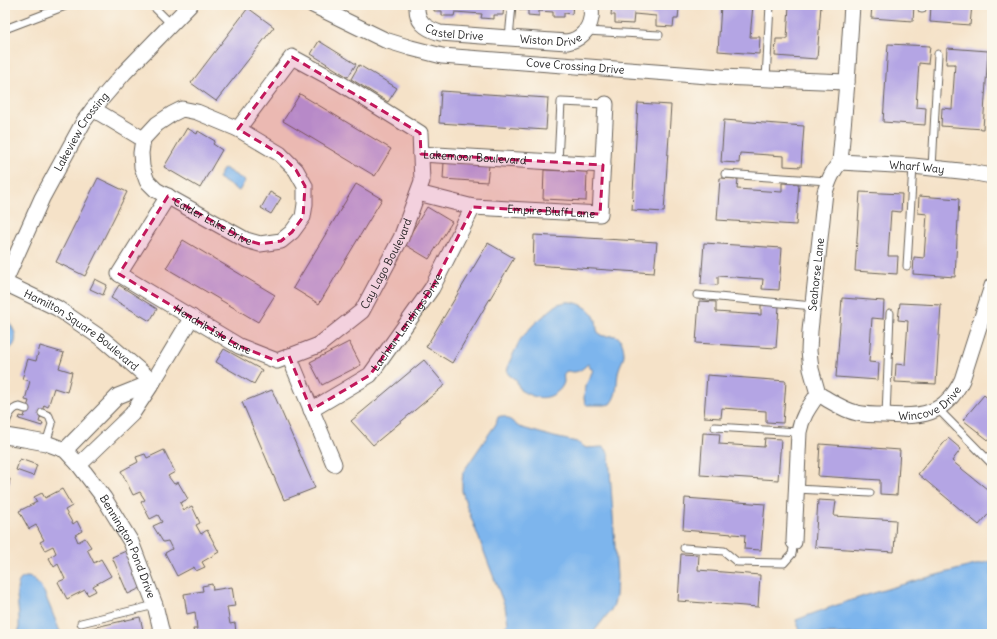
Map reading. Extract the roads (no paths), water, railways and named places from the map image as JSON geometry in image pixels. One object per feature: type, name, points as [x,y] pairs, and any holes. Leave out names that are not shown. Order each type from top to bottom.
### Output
[{"type":"street","name":"Lakeview Crossing","points":[[5,282],[42,198],[84,122],[93,109],[124,73],[190,5]]},
{"type":"street","name":"Cove Crossing Drive","points":[[313,5],[385,40],[442,56],[714,76],[847,82]]},
{"type":"street","name":"Castel Drive","points":[[417,5],[417,14],[420,20],[423,25],[430,30],[440,33],[509,38]]},
{"type":"street","name":"Wiston Drive","points":[[509,38],[567,42],[575,41],[582,36],[590,24],[591,5]]},
{"type":"street","name":"Seahorse Lane","points":[[818,394],[811,369],[809,351],[810,331],[825,192],[833,170],[840,162],[852,5]]},
{"type":"street","name":"Lakemoor Boulevard","points":[[238,129],[292,57],[340,83],[420,133],[421,154],[603,164]]},
{"type":"street","name":"Empire Bluff Lane","points":[[418,193],[473,207],[600,214],[606,104]]},
{"type":"street","points":[[93,109],[144,139]]},
{"type":"street","name":"Calder Lake Drive","points":[[182,109],[197,112],[238,129],[280,154],[296,170],[305,186],[303,217],[292,232],[281,241],[260,244],[246,240],[156,190],[147,181],[142,167],[141,153],[144,139],[157,124],[172,114],[182,109]]},
{"type":"street","name":"Cay Lago Boulevard","points":[[289,356],[319,345],[362,311],[401,238],[418,193],[422,181],[421,154]]},
{"type":"street","name":"Wharf Way","points":[[840,162],[913,166],[970,172],[992,176]]},
{"type":"street","name":"Hendrik Isle Lane","points":[[168,196],[119,274],[239,346],[277,361],[289,356]]},
{"type":"street","name":"Lachlan Landings Drive","points":[[312,410],[370,375],[432,288],[473,207]]},
{"type":"street","name":"Hamilton Square Boulevard","points":[[5,282],[57,308],[104,340],[153,382]]},
{"type":"street","name":"Wincove Drive","points":[[818,394],[857,413],[886,416],[907,416],[928,413],[938,409],[952,398],[962,380],[987,318],[992,286]]},
{"type":"street","points":[[79,465],[132,414],[192,317]]},
{"type":"street","points":[[289,356],[334,464]]},
{"type":"street","points":[[5,436],[24,438],[46,443],[65,450],[118,396],[153,382]]},
{"type":"street","points":[[794,542],[799,432],[801,422],[806,411],[818,394]]},
{"type":"street","name":"Bennington Pond Drive","points":[[65,450],[79,465],[104,498],[131,542],[155,605],[162,634]]},
{"type":"lane","points":[[5,29],[68,5]]},
{"type":"lane","points":[[152,5],[171,24]]},
{"type":"lane","points":[[509,38],[512,5]]},
{"type":"lane","points":[[766,79],[770,5]]},
{"type":"lane","points":[[586,31],[659,34]]},
{"type":"lane","points":[[932,168],[938,54]]},
{"type":"lane","points":[[558,162],[561,102],[606,104]]},
{"type":"lane","points":[[907,266],[913,166]]},
{"type":"lane","points":[[725,174],[828,181]]},
{"type":"lane","points":[[697,294],[813,306]]},
{"type":"lane","points":[[886,416],[890,313]]},
{"type":"lane","points":[[5,427],[12,411],[19,407],[26,409]]},
{"type":"lane","points":[[938,409],[992,464]]},
{"type":"lane","points":[[42,413],[49,416],[52,424],[46,443]]},
{"type":"lane","points":[[715,427],[799,432]]},
{"type":"lane","points":[[797,489],[870,493]]},
{"type":"lane","points":[[684,548],[724,550],[737,562],[784,563],[792,554],[794,542]]},
{"type":"lane","points":[[81,623],[155,605]]},
{"type":"water","points":[[224,168],[245,181],[239,191],[218,178]]},
{"type":"water","points":[[566,302],[584,306],[594,316],[598,332],[602,336],[616,336],[622,342],[624,357],[619,371],[615,395],[610,404],[587,405],[585,403],[585,386],[593,370],[588,364],[581,370],[565,372],[564,382],[560,389],[552,395],[543,398],[529,395],[520,390],[516,380],[507,372],[509,363],[520,340],[533,325],[553,308],[558,304]]},
{"type":"water","points":[[5,318],[9,322],[16,336],[14,345],[5,352]]},
{"type":"water","points":[[501,416],[509,419],[519,427],[577,442],[586,448],[602,447],[606,449],[609,455],[617,576],[616,596],[611,610],[592,634],[493,634],[503,629],[508,623],[505,607],[467,507],[462,491],[462,482],[463,472],[496,424],[498,417]]},
{"type":"water","points":[[992,561],[992,634],[800,634],[801,633],[796,620],[844,602],[893,587]]},
{"type":"water","points":[[28,577],[34,579],[44,592],[61,634],[19,634],[17,588],[20,580]]}]
